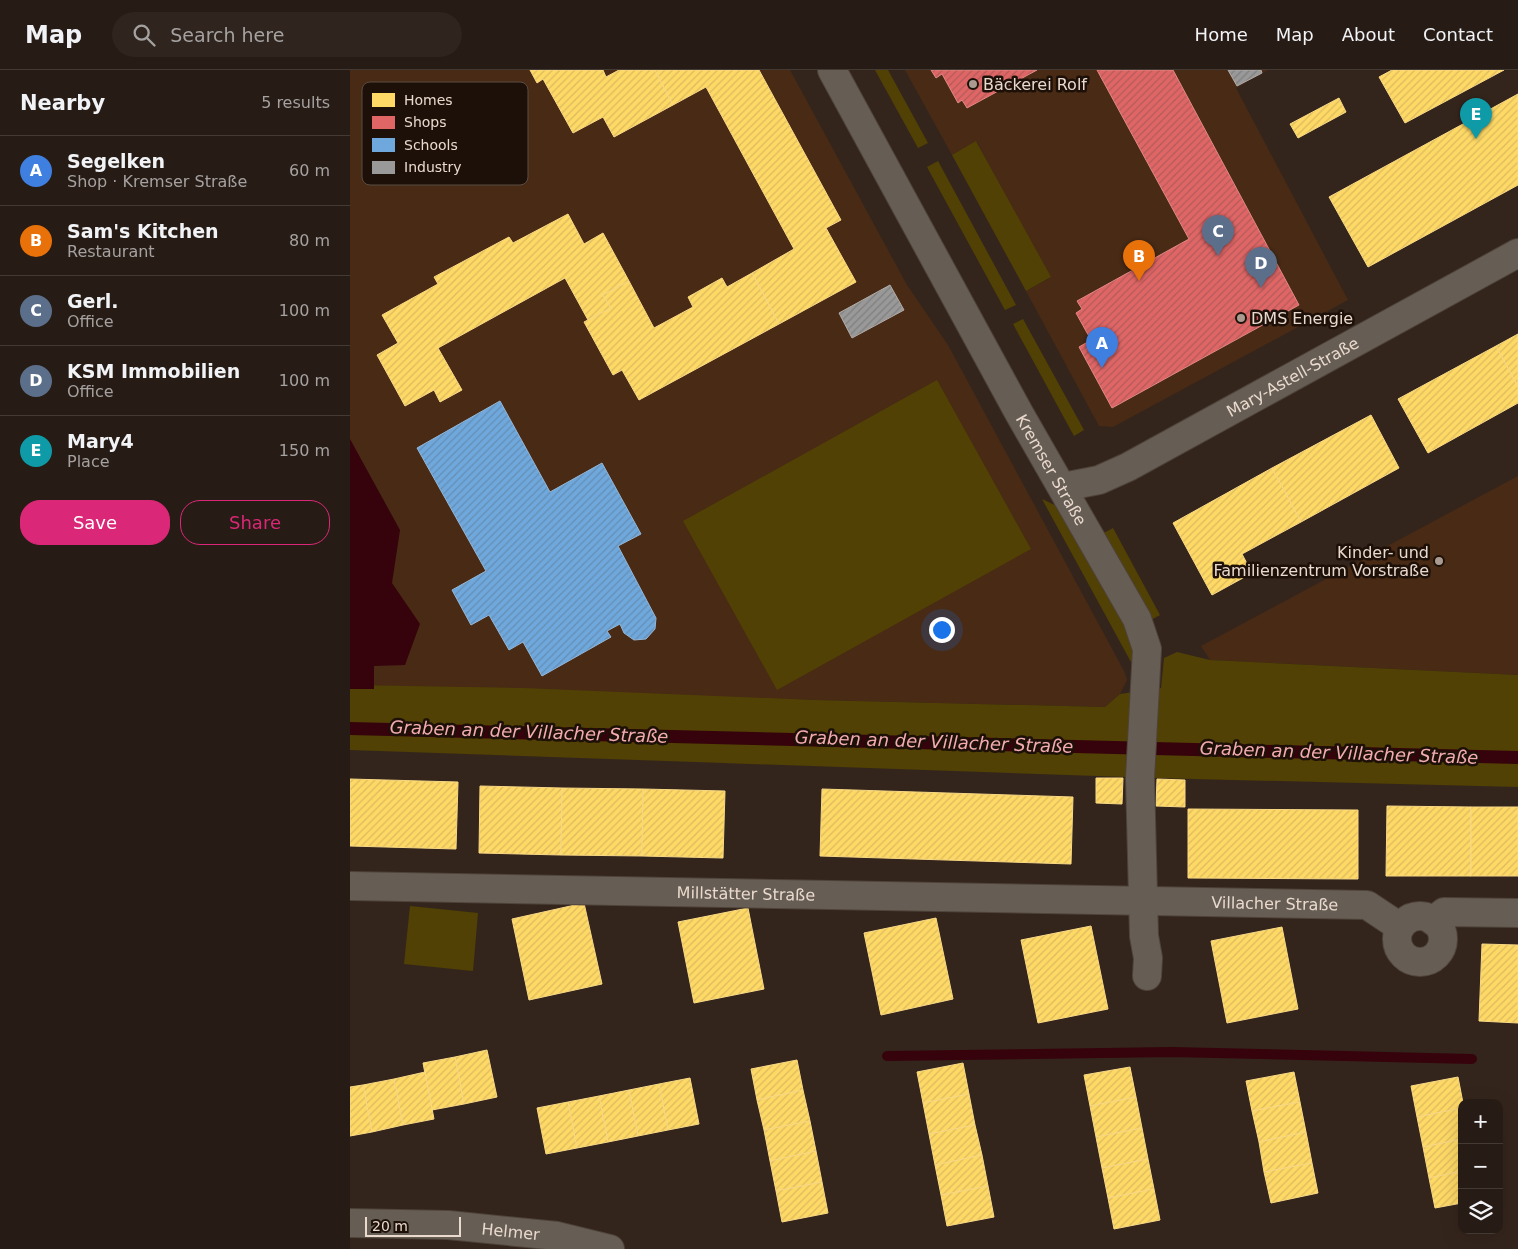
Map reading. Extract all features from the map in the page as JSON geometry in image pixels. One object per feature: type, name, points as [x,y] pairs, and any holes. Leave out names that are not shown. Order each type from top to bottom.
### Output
[{"type":"street","name":"Kremser Straße","points":[[832,70],[1015,406],[1137,619],[1147,649],[1140,778],[1144,936],[1148,958],[1147,976]]},
{"type":"street","name":"Mary-Astell-Straße","points":[[1063,487],[1098,480],[1128,467],[1518,253]]},
{"type":"street","name":"Millstätter Straße","points":[[350,886],[1143,902]]},
{"type":"street","name":"Villacher Straße","points":[[1143,902],[1367,905],[1400,927]]},
{"type":"street","points":[[1433,922],[1444,912],[1518,913]]},
{"type":"street","points":[[1420,916],[1433,922],[1440,929],[1442,938],[1441,947],[1436,956],[1428,961],[1419,962],[1410,960],[1402,954],[1397,936],[1400,927],[1405,922],[1420,916]]},
{"type":"street","name":"Helmer","points":[[350,1223],[448,1225],[557,1236],[610,1249]]},
{"type":"shaded area","points":[[350,70],[790,70],[907,285],[948,345],[1124,671],[1127,680],[1120,694],[1105,707],[350,685]]},
{"type":"shaded area","points":[[875,70],[888,70],[928,143],[918,148]]},
{"type":"shaded area","points":[[905,70],[1268,70],[1236,88],[1348,300],[1113,427],[1099,426],[1026,291],[1050,278],[977,142],[952,155]]},
{"type":"shaded area","points":[[976,141],[1051,277],[1026,291],[952,155]]},
{"type":"shaded area","points":[[938,161],[1016,305],[1005,310],[927,167]]},
{"type":"shaded area","points":[[1023,319],[1084,430],[1074,436],[1013,324]]},
{"type":"shaded area","points":[[937,380],[1031,549],[777,690],[683,521]]},
{"type":"shaded area","name":"Kinder- und Familienzentrum Vorstraße","points":[[1518,476],[1518,675],[1210,660],[1201,646]]},
{"type":"shaded area","points":[[1042,499],[1063,509],[1127,628],[1137,656],[1131,662]]},
{"type":"shaded area","points":[[1113,528],[1160,615],[1149,621],[1102,534]]},
{"type":"shaded area","points":[[1177,652],[1210,660],[1518,675],[1518,787],[1155,778],[350,750],[350,685],[523,688],[814,700],[1105,707],[1120,694],[1161,688],[1164,658]]},
{"type":"shaded area","points":[[410,906],[478,913],[473,971],[404,964]]},
{"type":"water","points":[[350,439],[400,530],[392,583],[420,624],[405,665],[374,666],[374,689],[350,689]]},
{"type":"water","name":"Graben an der Villacher Straße","points":[[350,722],[1518,751],[1518,764],[350,735]]},
{"type":"building: Homes","points":[[530,70],[603,70],[606,77],[619,70],[655,70],[673,105],[614,137],[603,117],[573,133],[543,79],[537,83]]},
{"type":"building: Homes","points":[[655,70],[759,70],[841,220],[826,228],[856,282],[779,324],[752,273],[794,249],[706,87],[673,105]]},
{"type":"building: Homes","points":[[1392,70],[1504,70],[1405,123],[1379,77]]},
{"type":"building: Homes","points":[[1518,94],[1518,185],[1368,267],[1329,197]]},
{"type":"building: Homes","points":[[1339,98],[1346,112],[1298,138],[1290,124]]},
{"type":"building: Homes","points":[[568,214],[584,244],[603,233],[629,281],[603,295],[611,308],[588,320],[565,278],[438,348],[462,390],[440,402],[434,390],[405,406],[377,355],[398,343],[382,315],[438,284],[434,277],[509,237],[513,243]]},
{"type":"building: Homes","points":[[752,273],[779,324],[639,400],[622,370],[613,375],[584,322],[611,308],[603,295],[629,281],[654,328],[693,307],[688,297],[722,278],[727,287]]},
{"type":"building: Homes","points":[[1518,334],[1518,387],[1496,346]]},
{"type":"building: Homes","points":[[1496,346],[1518,387],[1518,403],[1428,453],[1398,399]]},
{"type":"building: Homes","points":[[1371,415],[1399,468],[1301,522],[1272,468]]},
{"type":"building: Homes","points":[[1272,468],[1301,522],[1242,554],[1252,573],[1212,595],[1173,523]]},
{"type":"building: Homes","points":[[1096,778],[1123,778],[1122,804],[1096,803]]},
{"type":"building: Homes","points":[[350,779],[458,782],[456,849],[350,846]]},
{"type":"building: Homes","points":[[1157,779],[1185,780],[1185,807],[1156,806]]},
{"type":"building: Homes","points":[[480,786],[562,788],[561,855],[479,853]]},
{"type":"building: Homes","points":[[562,788],[643,789],[642,856],[561,855]]},
{"type":"building: Homes","points":[[643,789],[725,791],[723,858],[642,856]]},
{"type":"building: Homes","points":[[822,789],[1073,797],[1071,864],[820,856]]},
{"type":"building: Homes","points":[[1387,806],[1471,807],[1471,876],[1386,876]]},
{"type":"building: Homes","points":[[1471,807],[1518,807],[1518,876],[1471,876]]},
{"type":"building: Homes","points":[[1188,809],[1358,810],[1358,879],[1188,878]]},
{"type":"building: Homes","points":[[584,903],[602,984],[529,1000],[512,919]]},
{"type":"building: Homes","points":[[748,908],[764,989],[694,1003],[678,922]]},
{"type":"building: Homes","points":[[936,918],[953,999],[881,1015],[864,933]]},
{"type":"building: Homes","points":[[1091,926],[1108,1009],[1038,1023],[1021,940]]},
{"type":"building: Homes","points":[[1282,927],[1298,1009],[1227,1023],[1211,941]]},
{"type":"building: Homes","points":[[1482,944],[1518,945],[1518,1023],[1479,1021]]},
{"type":"building: Homes","points":[[487,1050],[497,1097],[464,1104],[455,1057]]},
{"type":"building: Homes","points":[[455,1057],[464,1104],[432,1110],[423,1063]]},
{"type":"building: Homes","points":[[797,1060],[803,1090],[757,1100],[751,1069]]},
{"type":"building: Homes","points":[[963,1063],[969,1094],[923,1103],[917,1072]]},
{"type":"building: Homes","points":[[1130,1067],[1136,1097],[1090,1106],[1084,1075]]},
{"type":"building: Homes","points":[[425,1072],[434,1119],[403,1125],[394,1079]]},
{"type":"building: Homes","points":[[1294,1072],[1300,1102],[1252,1111],[1246,1081]]},
{"type":"building: Homes","points":[[1458,1077],[1462,1099],[1458,1099],[1458,1109],[1417,1117],[1411,1086]]},
{"type":"building: Homes","points":[[690,1078],[699,1124],[668,1130],[659,1084]]},
{"type":"building: Homes","points":[[394,1079],[403,1125],[372,1132],[363,1085]]},
{"type":"building: Homes","points":[[659,1084],[668,1130],[638,1136],[629,1090]]},
{"type":"building: Homes","points":[[363,1085],[372,1132],[350,1136],[350,1087]]},
{"type":"building: Homes","points":[[629,1090],[638,1136],[608,1142],[599,1096]]},
{"type":"building: Homes","points":[[803,1090],[810,1121],[764,1130],[757,1100]]},
{"type":"building: Homes","points":[[969,1094],[975,1125],[929,1134],[923,1103]]},
{"type":"building: Homes","points":[[599,1096],[608,1142],[577,1148],[568,1102]]},
{"type":"building: Homes","points":[[1136,1097],[1142,1128],[1096,1137],[1090,1106]]},
{"type":"building: Homes","points":[[568,1102],[577,1148],[546,1154],[537,1108]]},
{"type":"building: Homes","points":[[1300,1102],[1306,1132],[1259,1142],[1252,1111]]},
{"type":"building: Homes","points":[[1458,1109],[1458,1140],[1423,1147],[1417,1117]]},
{"type":"building: Homes","points":[[810,1121],[816,1151],[770,1161],[764,1130]]},
{"type":"building: Homes","points":[[975,1125],[982,1155],[935,1165],[929,1134]]},
{"type":"building: Homes","points":[[1142,1128],[1148,1159],[1102,1168],[1096,1137]]},
{"type":"building: Homes","points":[[1306,1132],[1312,1163],[1264,1172],[1259,1142]]},
{"type":"building: Homes","points":[[1458,1140],[1458,1172],[1429,1178],[1423,1147]]},
{"type":"building: Homes","points":[[816,1151],[822,1182],[776,1191],[770,1161]]},
{"type":"building: Homes","points":[[982,1155],[988,1186],[941,1195],[935,1165]]},
{"type":"building: Homes","points":[[1148,1159],[1154,1189],[1108,1198],[1102,1168]]},
{"type":"building: Homes","points":[[1312,1163],[1318,1193],[1271,1203],[1264,1172]]},
{"type":"building: Homes","points":[[1458,1172],[1458,1204],[1435,1208],[1429,1178]]},
{"type":"building: Homes","points":[[822,1182],[828,1213],[782,1222],[776,1191]]},
{"type":"building: Homes","points":[[988,1186],[994,1217],[947,1226],[941,1195]]},
{"type":"building: Homes","points":[[1154,1189],[1160,1220],[1114,1229],[1108,1198]]},
{"type":"building: Shops","points":[[931,70],[1037,70],[967,108],[962,100],[958,103],[942,74],[936,78]]},
{"type":"building: Shops","points":[[1097,70],[1173,70],[1299,305],[1112,408],[1079,347],[1091,340],[1076,313],[1082,309],[1077,301],[1189,239]]},
{"type":"building: Schools","points":[[500,401],[550,492],[602,463],[641,534],[618,546],[656,618],[655,629],[646,639],[634,640],[624,633],[620,624],[607,631],[611,637],[542,676],[523,642],[509,650],[489,615],[471,625],[452,590],[486,571],[417,448]]},
{"type":"building: Industry","points":[[1228,70],[1261,70],[1262,73],[1237,86]]},
{"type":"building: Industry","points":[[890,285],[904,310],[852,338],[839,313]]},
{"type":"waterway","points":[[887,1056],[1172,1052],[1472,1059]]},
{"type":"place","name":"Bäckerei Rolf","points":[[973,84]]},
{"type":"place","name":"Mary4","points":[[1476,139]]},
{"type":"place","name":"Gerl.","points":[[1218,256]]},
{"type":"place","name":"Sam's Kitchen","points":[[1139,281]]},
{"type":"place","name":"KSM Immobilien","points":[[1261,288]]},
{"type":"place","name":"DMS Energie","points":[[1241,318]]},
{"type":"place","name":"Segelken","points":[[1102,368]]},
{"type":"place","name":"Kinder- und Familienzentrum Vorstraße","points":[[1439,561]]}]
